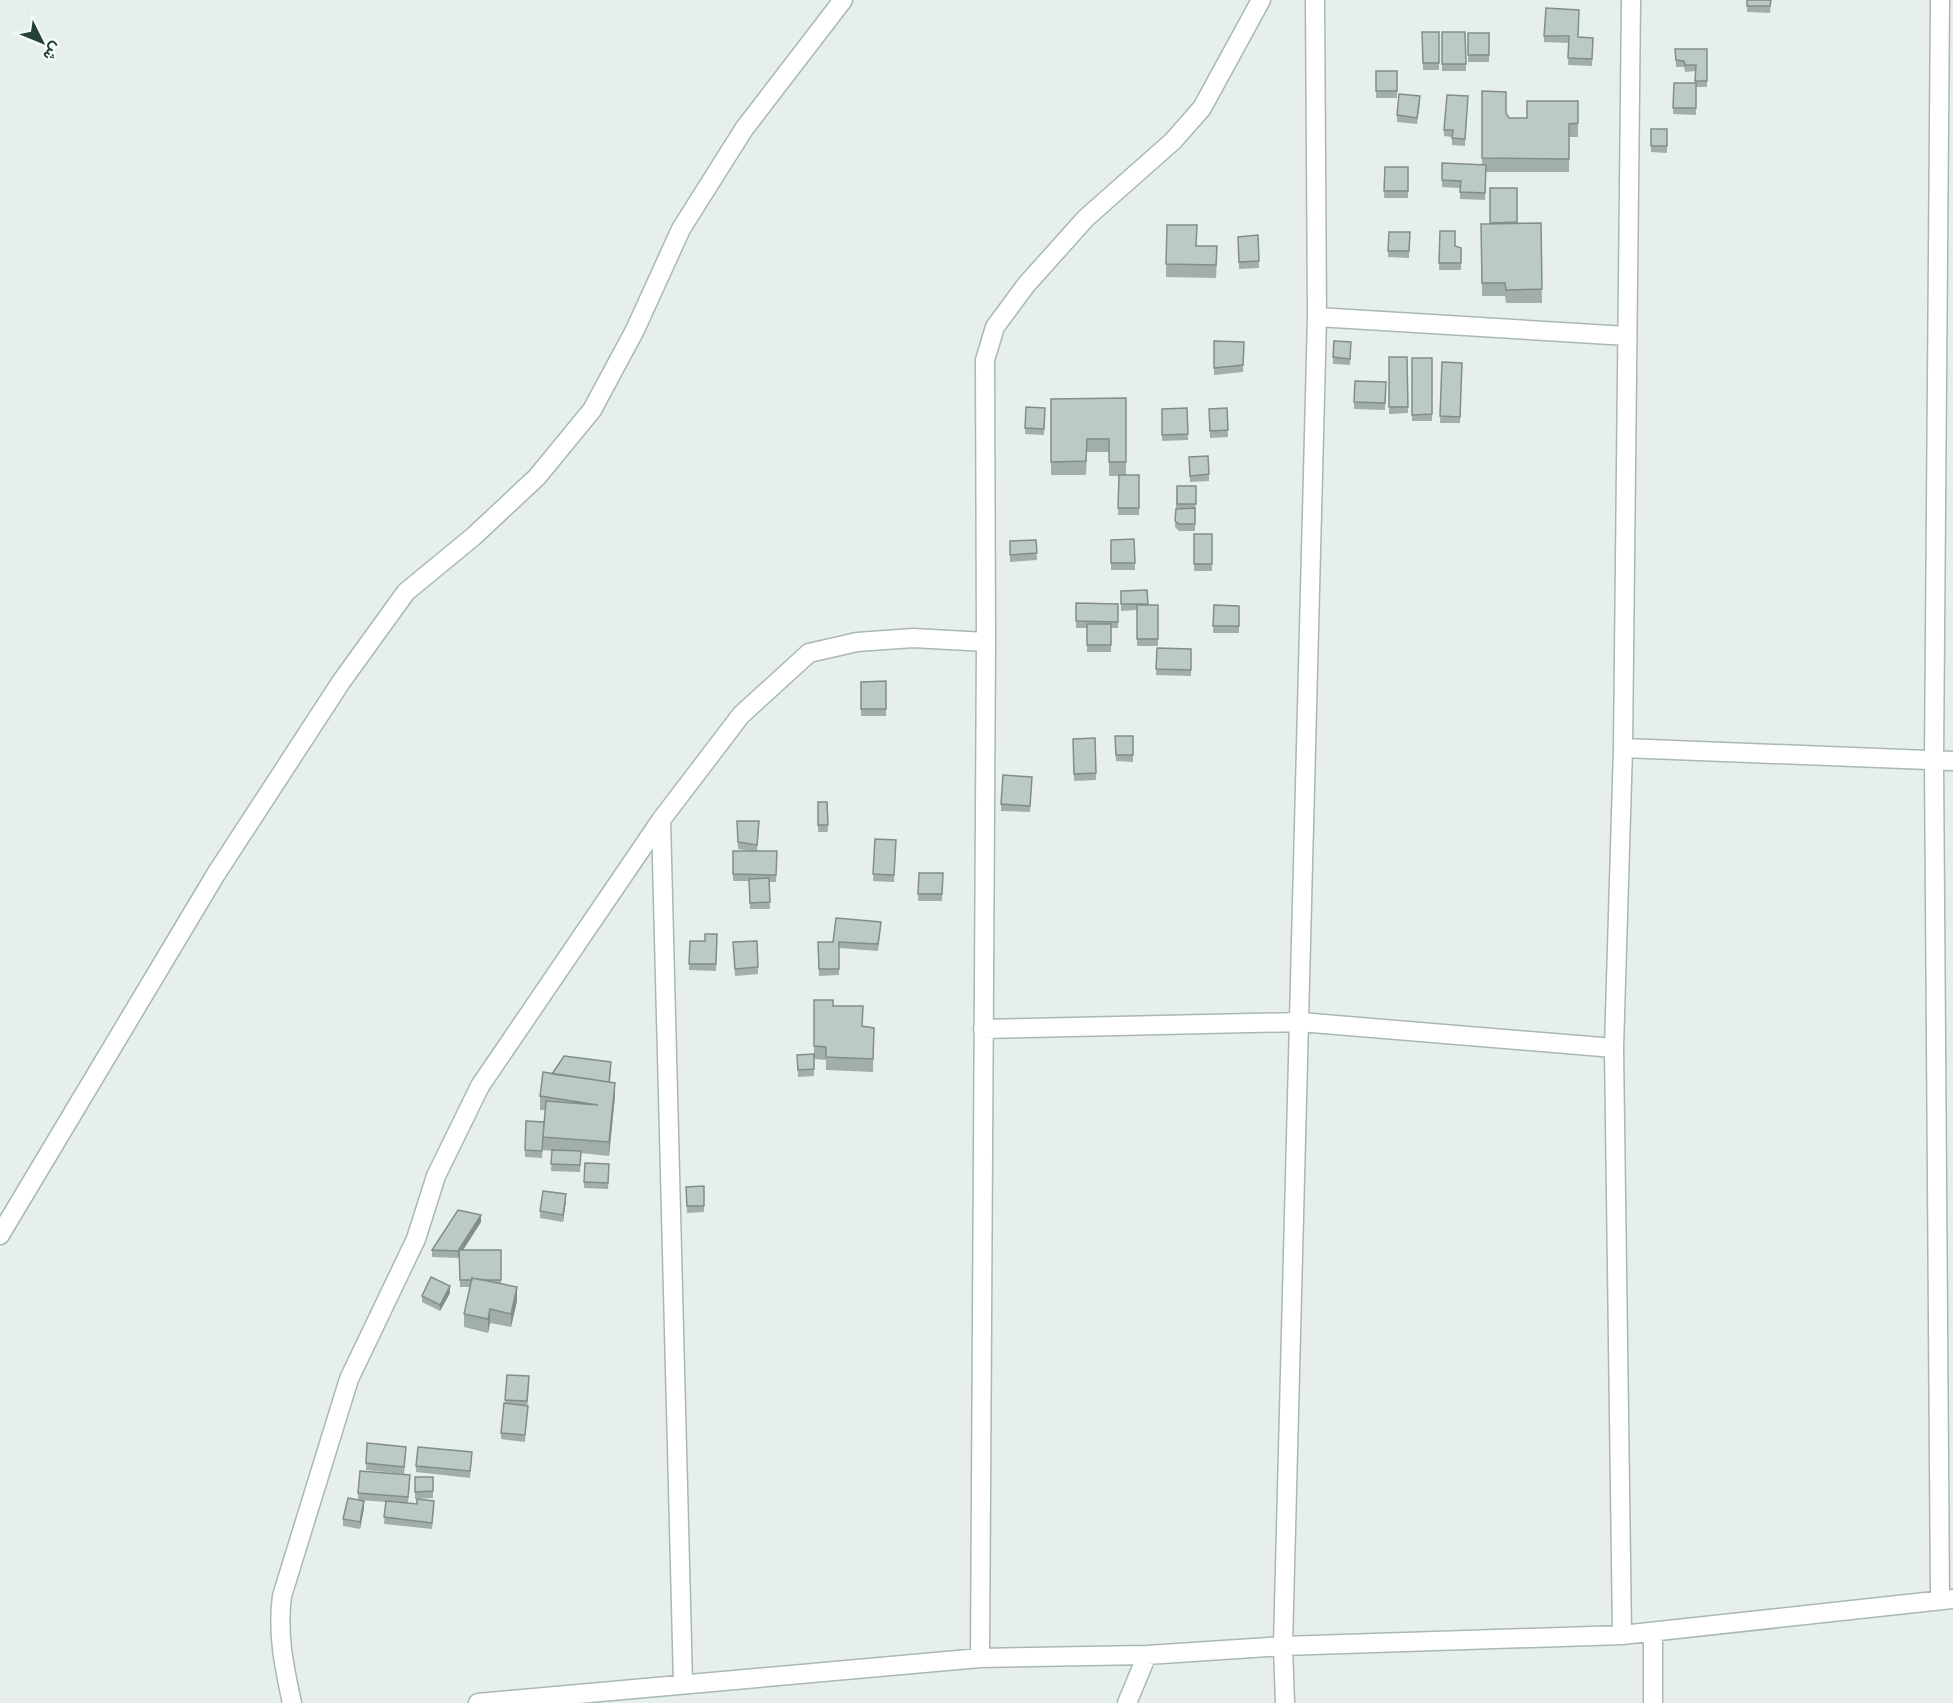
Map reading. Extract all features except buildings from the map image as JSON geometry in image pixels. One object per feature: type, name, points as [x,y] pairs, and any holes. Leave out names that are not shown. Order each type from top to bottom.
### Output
[{"type":"street","points":[[0,1235],[216,874],[341,682],[406,592],[474,536],[537,477],[592,410],[635,330],[681,229],[744,129],[843,0]]},
{"type":"street","points":[[980,1658],[986,642],[985,360],[995,327],[1026,285],[1086,218],[1173,141],[1202,108],[1261,0]]},
{"type":"street","points":[[1285,1703],[1282,1646],[1317,317],[1315,0]]},
{"type":"street","points":[[1622,1635],[1614,1048],[1623,748],[1631,0]]},
{"type":"street","points":[[478,1703],[980,1658],[1147,1654],[1282,1646],[1622,1635],[1946,1599],[1934,761],[1945,455],[1946,64],[1940,0]]},
{"type":"street","points":[[1317,317],[1627,336]]},
{"type":"street","points":[[292,1703],[280,1652],[279,1624],[282,1596],[349,1379],[416,1239],[436,1176],[480,1086],[661,820],[741,715],[809,653],[857,642],[913,638],[986,642]]},
{"type":"street","points":[[1623,748],[1953,761]]},
{"type":"street","points":[[661,820],[683,1683]]},
{"type":"street","points":[[983,1029],[1300,1022],[1614,1048]]},
{"type":"street","points":[[1653,1632],[1653,1703]]},
{"type":"street","points":[[1127,1703],[1147,1654]]}]
